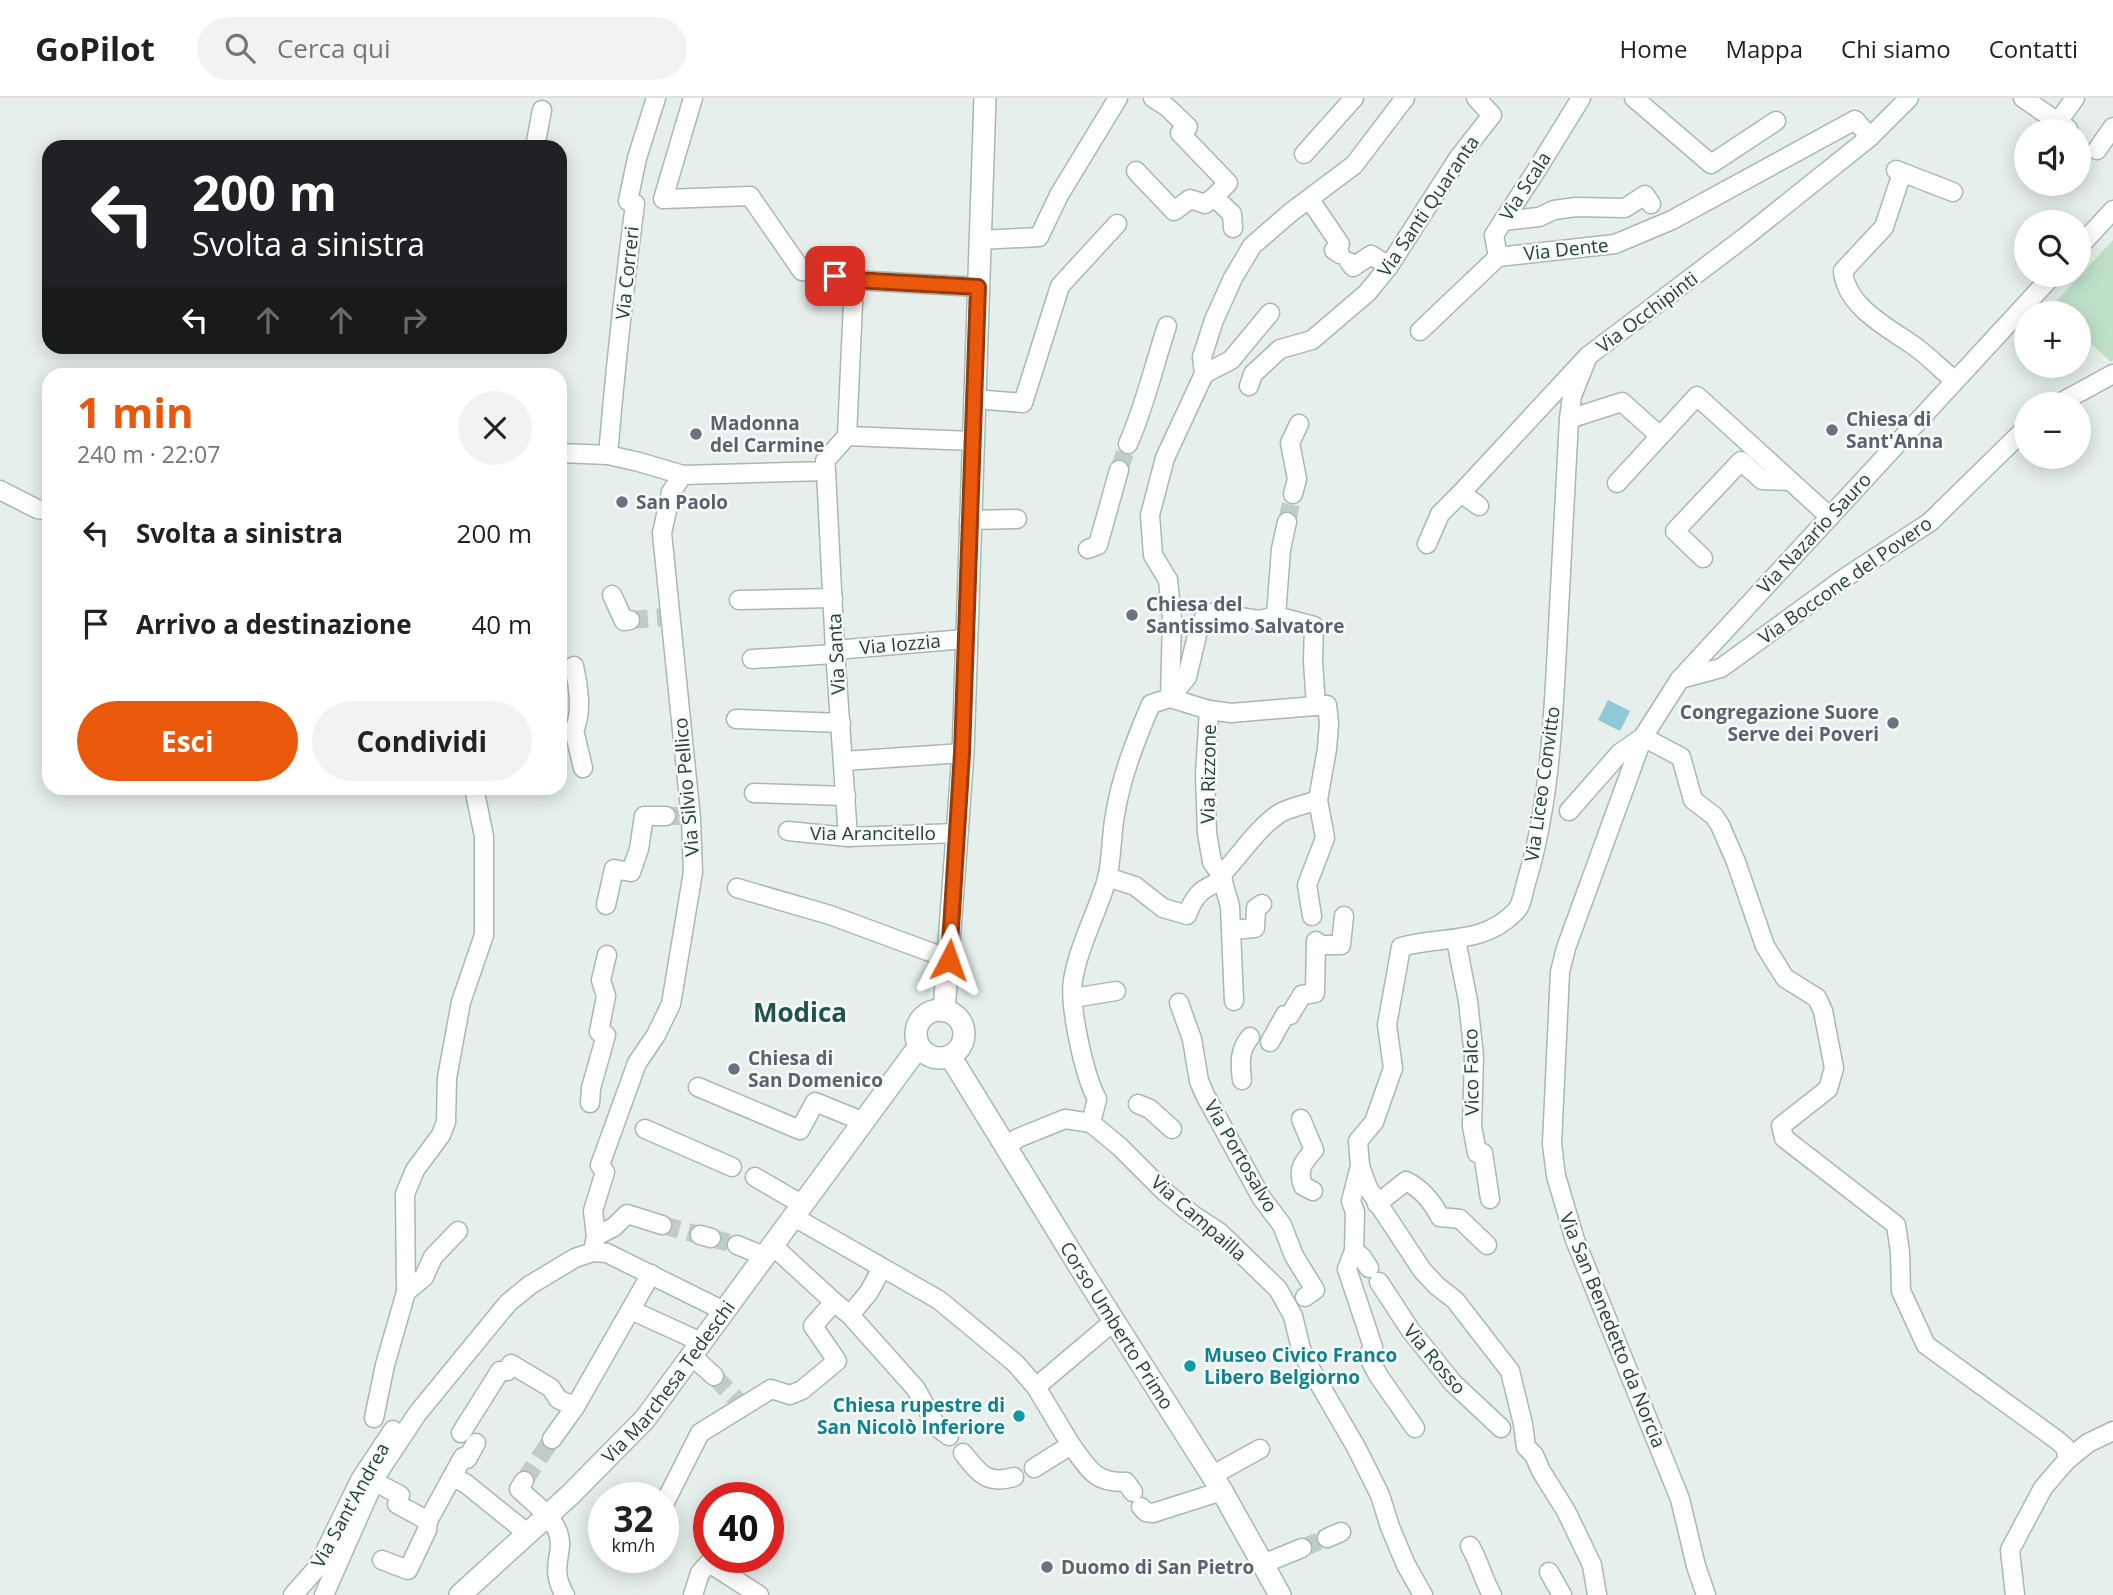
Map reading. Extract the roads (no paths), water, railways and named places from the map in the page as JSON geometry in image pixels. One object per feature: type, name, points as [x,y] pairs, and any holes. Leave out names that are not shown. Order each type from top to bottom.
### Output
[{"type":"street","name":"Via Correri","points":[[608,455],[615,366],[635,204],[628,201],[636,158],[656,98]]},
{"type":"street","points":[[693,98],[663,199],[750,196],[802,271],[854,280],[978,287]]},
{"type":"street","points":[[944,1011],[962,753],[985,98]]},
{"type":"street","points":[[980,240],[1039,237],[1059,195],[1118,98]]},
{"type":"street","points":[[1304,154],[1354,98]]},
{"type":"street","points":[[1170,698],[1172,619],[1168,567],[1153,555],[1150,516],[1165,458],[1204,373],[1202,357],[1214,320],[1233,278],[1252,246],[1280,221],[1354,165],[1405,98]]},
{"type":"street","name":"Via Santi Quaranta","points":[[1249,386],[1254,374],[1280,349],[1312,340],[1367,293],[1389,266],[1459,157],[1492,115],[1476,98]]},
{"type":"street","name":"Via Scala","points":[[1498,257],[1493,235],[1536,172],[1581,98]]},
{"type":"street","points":[[1634,98],[1711,164],[1776,121]]},
{"type":"street","name":"Via Occhipinti","points":[[1427,544],[1440,514],[1588,356],[1735,245],[1870,137],[1909,98]]},
{"type":"street","points":[[2023,98],[2063,126],[2075,98]]},
{"type":"street","points":[[1136,171],[1174,211],[1190,199],[1205,204],[1228,183],[1180,133],[1188,127],[1165,101]]},
{"type":"street","points":[[536,140],[542,110]]},
{"type":"street","name":"Via Dente","points":[[1498,257],[1615,244],[1671,220],[1855,120],[1870,137]]},
{"type":"street","points":[[2098,150],[2113,127]]},
{"type":"street","points":[[1953,192],[1899,172],[1884,226],[1843,271],[1843,280],[1858,303],[1955,381]]},
{"type":"street","points":[[1503,221],[1539,217],[1554,210],[1625,208],[1645,195],[1651,204]]},
{"type":"street","points":[[1214,197],[1231,214],[1233,228]]},
{"type":"street","points":[[1310,200],[1340,244],[1334,250],[1353,267],[1371,255],[1389,266]]},
{"type":"street","points":[[2091,234],[2113,210]]},
{"type":"street","points":[[974,399],[1023,403],[1060,286],[1117,224]]},
{"type":"street","points":[[1420,331],[1498,257]]},
{"type":"street","points":[[567,453],[608,455],[683,475],[825,466],[847,436],[854,280]]},
{"type":"street","name":"Via Nazario Sauro","points":[[1643,737],[1680,679],[2042,287]]},
{"type":"street","points":[[1204,373],[1231,360],[1270,313]]},
{"type":"street","points":[[1128,444],[1140,417],[1144,395],[1167,326]]},
{"type":"street","name":"Via Liceo Convitto","points":[[1415,1428],[1368,1356],[1373,1347],[1347,1269],[1354,1251],[1354,1212],[1351,1201],[1360,1166],[1358,1141],[1374,1122],[1392,1068],[1387,1025],[1401,947],[1415,943],[1456,940],[1485,933],[1504,923],[1518,909],[1538,838],[1553,723],[1569,419],[1572,396],[1588,356]]},
{"type":"street","points":[[2081,392],[2113,374]]},
{"type":"street","points":[[1617,483],[1697,396],[1830,517]]},
{"type":"street","points":[[1569,419],[1622,402],[1660,436]]},
{"type":"street","points":[[1293,494],[1297,479],[1290,443],[1299,424]]},
{"type":"street","points":[[847,436],[972,441]]},
{"type":"street","name":"Via Boccone del Povero","points":[[1680,679],[1721,668],[1846,577],[1930,522],[2014,440]]},
{"type":"street","points":[[1703,558],[1675,531],[1741,461],[1762,480],[1790,481]]},
{"type":"street","name":"Via Santa","points":[[825,466],[848,837]]},
{"type":"street","points":[[1088,550],[1098,545],[1119,470]]},
{"type":"street","name":"Via Silvio Pellico","points":[[595,1244],[593,1210],[605,1172],[600,1165],[637,1063],[656,1035],[671,1004],[692,872],[694,854],[667,617],[662,533],[671,492],[683,475]]},
{"type":"street","points":[[0,490],[42,510]]},
{"type":"street","points":[[1461,493],[1479,506]]},
{"type":"street","points":[[969,520],[1017,519]]},
{"type":"street","points":[[1276,616],[1281,549],[1287,522]]},
{"type":"street","points":[[612,594],[624,621],[630,621]]},
{"type":"street","points":[[739,600],[833,598]]},
{"type":"street","points":[[1170,698],[1187,677],[1199,627],[1206,614],[1213,612],[1259,620],[1276,616],[1314,626],[1316,706]]},
{"type":"street","name":"Via Iozzia","points":[[752,659],[965,639]]},
{"type":"street","points":[[574,666],[578,707],[574,730],[583,768]]},
{"type":"street","points":[[1004,1147],[1018,1138],[1065,1119],[1091,1123],[1097,1099],[1088,1082],[1073,998],[1073,981],[1107,877],[1115,813],[1131,755],[1150,704],[1170,698],[1209,710],[1231,713],[1327,705],[1329,723],[1318,800],[1325,838],[1307,885],[1312,916]]},
{"type":"street","name":"Via Rizzone","points":[[1209,710],[1205,774],[1207,832],[1212,862],[1222,878],[1230,906],[1234,1001]]},
{"type":"street","points":[[736,719],[841,723]]},
{"type":"street","points":[[1569,811],[1620,753],[1643,737],[1681,757],[1693,800],[1714,816],[1720,825],[1765,946],[1785,978],[1817,998],[1823,1012],[1834,1068],[1828,1089],[1781,1126],[1784,1138],[1896,1225],[1901,1290],[1926,1345],[2057,1440],[2066,1448],[2067,1460]]},
{"type":"street","name":"Via San Benedetto da Norcia","points":[[1643,737],[1566,948],[1560,972],[1552,1144],[1556,1176],[1575,1240],[1680,1499],[1706,1595]]},
{"type":"street","points":[[844,761],[962,753]]},
{"type":"street","points":[[754,793],[846,796]]},
{"type":"street","points":[[383,1443],[373,1434],[373,1422],[385,1365],[406,1292],[405,1194],[415,1170],[441,1135],[446,1122],[447,1078],[461,1002],[484,935],[484,836],[475,795]]},
{"type":"street","points":[[1107,877],[1135,886],[1163,908],[1187,915],[1194,898],[1205,887],[1222,878],[1256,833],[1282,812],[1318,800]]},
{"type":"street","points":[[606,905],[614,869],[631,872],[639,849],[643,816],[666,816]]},
{"type":"street","name":"Via Arancitello","points":[[789,831],[848,837],[958,833]]},
{"type":"street","points":[[737,888],[831,915],[949,960]]},
{"type":"street","points":[[1232,930],[1255,928],[1256,908],[1262,904]]},
{"type":"street","points":[[1270,1042],[1285,1015],[1290,1015],[1301,995],[1315,993],[1316,943],[1340,945],[1344,916]]},
{"type":"street","name":"Vico Falco","points":[[1456,940],[1468,1001],[1474,1056],[1472,1126],[1477,1153],[1483,1153],[1490,1199]]},
{"type":"street","points":[[590,1104],[606,1035],[599,1032],[606,996],[601,979],[607,955]]},
{"type":"street","points":[[1073,998],[1116,991]]},
{"type":"street","name":"Via Portosalvo","points":[[1179,1003],[1192,1039],[1199,1081],[1205,1095],[1261,1197],[1282,1225],[1294,1256],[1315,1290],[1294,1303]]},
{"type":"street","points":[[934,1011],[944,1011],[959,1020],[963,1027],[962,1044],[950,1056],[933,1057],[919,1046],[916,1036],[918,1025],[934,1011]]},
{"type":"street","points":[[1242,1080],[1240,1062],[1243,1045],[1250,1037]]},
{"type":"street","name":"Via Marchesa Tedeschi","points":[[460,1595],[645,1419],[919,1046]]},
{"type":"street","name":"Corso Umberto Primo","points":[[950,1056],[1004,1147],[1217,1484],[1280,1595]]},
{"type":"street","points":[[698,1087],[800,1129],[816,1102],[862,1121]]},
{"type":"street","points":[[1138,1104],[1150,1109],[1172,1129]]},
{"type":"street","points":[[1301,1119],[1314,1150],[1301,1163],[1300,1177],[1303,1186],[1313,1191]]},
{"type":"street","name":"Via Campailla","points":[[1091,1123],[1120,1147],[1165,1192],[1193,1215],[1219,1231],[1294,1303],[1293,1316],[1301,1349],[1374,1483],[1406,1564],[1423,1595]]},
{"type":"street","points":[[645,1129],[732,1167]]},
{"type":"street","points":[[1360,1166],[1377,1204],[1422,1270],[1455,1300],[1510,1371],[1523,1424],[1525,1447],[1535,1454],[1541,1471],[1566,1511],[1592,1565],[1597,1595]]},
{"type":"street","points":[[755,1177],[799,1211],[826,1237],[939,1300],[1015,1363],[1036,1388],[1094,1476],[1114,1483],[1126,1482],[1146,1512],[1153,1513],[1217,1484],[1260,1449]]},
{"type":"street","points":[[1377,1204],[1406,1181],[1420,1188],[1425,1197],[1434,1204],[1440,1217],[1461,1219],[1487,1245]]},
{"type":"street","points":[[324,1595],[373,1481],[417,1414],[508,1303],[530,1285],[595,1244],[627,1214],[662,1225]]},
{"type":"street","points":[[406,1292],[424,1277],[433,1257],[458,1231]]},
{"type":"street","points":[[595,1244],[607,1253],[724,1311]]},
{"type":"street","points":[[737,1245],[769,1251],[850,1315],[916,1389],[937,1427],[948,1436]]},
{"type":"street","name":"Via Rosso","points":[[1354,1251],[1362,1257],[1411,1331],[1453,1383],[1466,1397],[1480,1405],[1501,1428]]},
{"type":"street","points":[[850,1315],[869,1292],[882,1268]]},
{"type":"street","points":[[552,1439],[575,1407],[631,1310],[646,1271]]},
{"type":"street","points":[[675,1482],[700,1433],[742,1405],[771,1390],[790,1395],[802,1390],[836,1361],[813,1326],[834,1302]]},
{"type":"street","points":[[631,1310],[696,1348],[713,1376]]},
{"type":"street","points":[[1036,1388],[1114,1321]]},
{"type":"street","points":[[382,1560],[408,1570],[427,1530],[428,1521],[463,1457],[467,1459],[469,1438],[500,1371],[507,1371],[511,1364],[551,1388],[558,1399],[575,1407]]},
{"type":"street","name":"Via Sant'Andrea","points":[[293,1595],[317,1568],[360,1480],[383,1443],[418,1399],[438,1389]]},
{"type":"street","points":[[2015,1595],[2010,1549],[2043,1488],[2067,1460],[2088,1443],[2113,1431]]},
{"type":"street","points":[[1034,1468],[1072,1445]]},
{"type":"street","points":[[963,1453],[981,1476],[993,1479],[1014,1477]]},
{"type":"street","points":[[452,1477],[465,1483],[527,1533]]},
{"type":"street","points":[[373,1481],[400,1495],[397,1503],[428,1521]]},
{"type":"street","points":[[524,1481],[519,1489],[556,1528],[560,1540],[557,1582],[565,1595]]},
{"type":"street","points":[[1469,1546],[1478,1558],[1479,1569],[1492,1595]]},
{"type":"street","points":[[1263,1564],[1302,1548]]},
{"type":"street","points":[[693,1595],[699,1573],[709,1563],[759,1595]]},
{"type":"street","points":[[1549,1572],[1562,1595]]},
{"type":"water","points":[[1608,700],[1630,711],[1620,731],[1598,720]]},
{"type":"tunnel","points":[[1119,470],[1128,444]]},
{"type":"tunnel","points":[[1287,522],[1293,494]]},
{"type":"tunnel","points":[[630,620],[664,617]]},
{"type":"tunnel","points":[[666,816],[685,816]]},
{"type":"tunnel","points":[[662,1225],[700,1235]]},
{"type":"tunnel","points":[[711,1238],[737,1245]]},
{"type":"tunnel","points":[[714,1376],[741,1404]]},
{"type":"tunnel","points":[[524,1481],[552,1439]]},
{"type":"tunnel","points":[[1302,1548],[1327,1538]]},
{"type":"place","name":"Chiesa di Sant'Anna","points":[[1832,430]]},
{"type":"place","name":"Madonna del Carmine","points":[[696,434]]},
{"type":"place","name":"San Paolo","points":[[622,502]]},
{"type":"place","name":"Chiesa del Santissimo Salvatore","points":[[1132,615]]},
{"type":"place","name":"Congregazione Suore Serve dei Poveri","points":[[1893,723]]},
{"type":"place","name":"Chiesa di San Domenico","points":[[734,1069]]},
{"type":"place","name":"Museo Civico Franco Libero Belgiorno","points":[[1190,1366]]},
{"type":"place","name":"Chiesa rupestre di San Nicolò Inferiore","points":[[1019,1416]]},
{"type":"place","name":"Duomo di San Pietro","points":[[1047,1567]]},
{"type":"district","name":"Modica","points":[[800,1013]]}]
